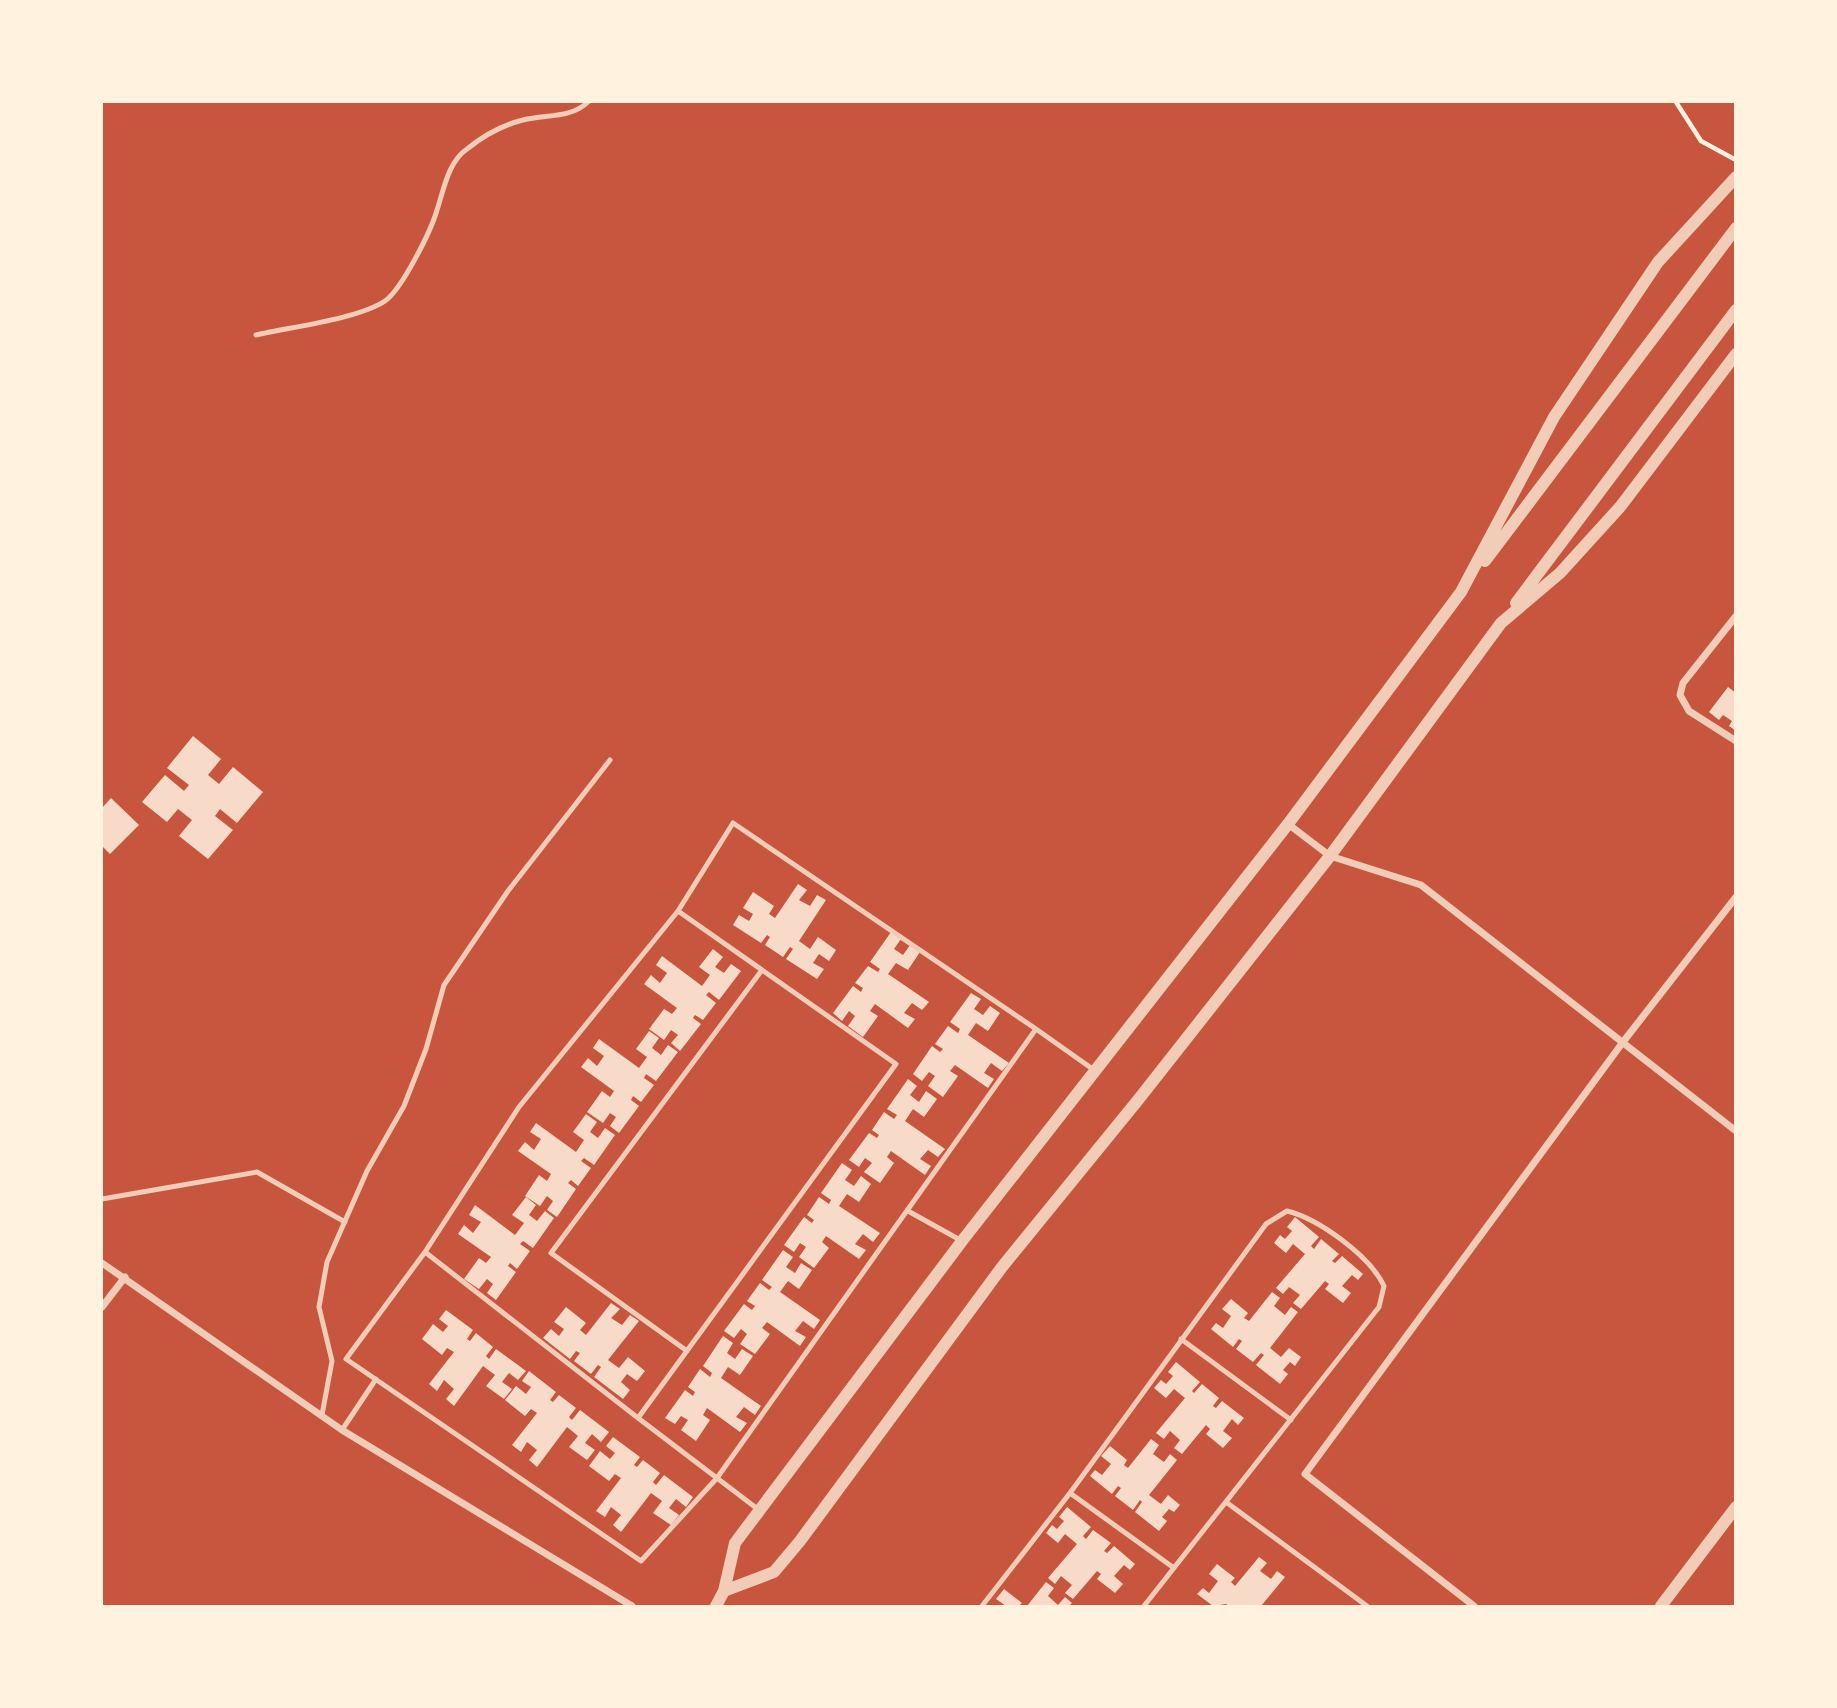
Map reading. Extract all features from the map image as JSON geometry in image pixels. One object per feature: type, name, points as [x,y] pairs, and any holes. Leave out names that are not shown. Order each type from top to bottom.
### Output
[{"type":"street","points":[[1461,592],[1554,417],[1658,262],[1735,177]]},
{"type":"street","points":[[716,1606],[724,1591],[735,1544],[962,1241],[1288,824],[1735,228]]},
{"type":"street","points":[[724,1591],[774,1572],[800,1541],[1002,1267],[1138,1100],[1330,856],[1735,310]]},
{"type":"street","points":[[1501,623],[1560,573],[1620,507],[1735,354]]},
{"type":"street","points":[[1735,616],[1684,683],[1680,695],[1689,711],[1735,741]]},
{"type":"street","points":[[1288,824],[1330,856],[1421,885],[1735,1131]]},
{"type":"street","points":[[1474,1606],[1305,1474],[1623,1042],[1735,897]]},
{"type":"street","points":[[102,1263],[342,1430],[632,1606]]},
{"type":"street","points":[[102,1307],[125,1277]]},
{"type":"street","points":[[1661,1606],[1735,1507]]},
{"type":"lane","points":[[257,335],[353,313],[383,302],[395,292],[435,216],[450,170],[464,151],[501,129],[523,120],[572,112],[588,102]]},
{"type":"lane","points":[[322,1415],[332,1362],[319,1307],[327,1262],[367,1171],[404,1106],[426,1049],[444,985],[508,891],[610,760]]},
{"type":"lane","points":[[1036,1029],[717,1478],[641,1561],[346,1359],[425,1252],[519,1107],[678,911],[733,823],[1036,1029],[1096,1072]]},
{"type":"lane","points":[[638,1418],[896,1064],[678,911]]},
{"type":"lane","points":[[687,1351],[551,1253],[762,970]]},
{"type":"lane","points":[[102,1199],[257,1172],[345,1222]]},
{"type":"lane","points":[[908,1211],[962,1241]]},
{"type":"lane","points":[[982,1606],[1070,1493],[1266,1224],[1287,1211],[1306,1216],[1376,1268],[1384,1286],[1379,1307],[1144,1606]]},
{"type":"lane","points":[[425,1252],[760,1511]]},
{"type":"lane","points":[[1181,1339],[1291,1420]]},
{"type":"lane","points":[[342,1430],[376,1379]]},
{"type":"lane","points":[[1070,1493],[1174,1568]]},
{"type":"lane","points":[[1226,1502],[1367,1606]]},
{"type":"lane","points":[[1150,1600],[1158,1606]]},
{"type":"path","points":[[1675,102],[1701,141],[1735,160]]},
{"type":"building","points":[[1728,687],[1736,693],[1736,731],[1729,726],[1732,721],[1723,715],[1719,720],[1709,712]]},
{"type":"building","points":[[193,736],[221,759],[208,775],[219,784],[233,767],[263,792],[237,823],[220,809],[215,816],[233,830],[208,859],[179,836],[192,820],[178,809],[167,822],[142,802],[165,775],[184,791],[189,785],[167,768]]},
{"type":"building","points":[[111,798],[139,825],[110,854],[102,846],[102,808]]},
{"type":"building","points":[[798,884],[807,890],[799,900],[810,906],[817,895],[826,900],[799,941],[810,949],[818,937],[836,950],[829,961],[819,954],[813,963],[824,969],[817,979],[786,959],[793,949],[790,947],[783,957],[765,945],[770,937],[767,935],[761,943],[733,925],[739,915],[749,921],[753,914],[743,908],[753,892],[774,906],[769,914],[775,918]]},
{"type":"building","points":[[891,932],[901,939],[894,949],[903,955],[910,945],[920,952],[908,970],[896,963],[888,974],[929,1002],[922,1010],[912,1003],[904,1013],[915,1019],[908,1028],[875,1004],[870,1011],[878,1016],[863,1037],[848,1026],[855,1016],[849,1011],[842,1021],[833,1013],[853,986],[861,992],[863,988],[855,983],[868,966],[878,972],[880,969],[870,962]]},
{"type":"building","points":[[713,949],[723,957],[715,967],[724,973],[731,964],[741,971],[719,1000],[709,992],[706,995],[716,1003],[703,1020],[695,1015],[693,1018],[701,1024],[680,1051],[671,1043],[678,1035],[671,1030],[664,1040],[649,1029],[664,1009],[672,1014],[677,1008],[644,984],[651,975],[660,983],[667,973],[656,965],[662,956],[702,986],[710,975],[699,967]]},
{"type":"building","points":[[971,993],[981,999],[974,1009],[983,1015],[990,1006],[1000,1013],[988,1031],[976,1023],[968,1035],[1009,1063],[1002,1071],[991,1063],[984,1073],[994,1079],[988,1088],[955,1065],[950,1071],[958,1076],[943,1097],[928,1086],[935,1076],[929,1072],[922,1081],[913,1074],[932,1046],[940,1052],[943,1049],[935,1044],[948,1026],[958,1033],[960,1029],[950,1022]]},
{"type":"building","points":[[649,1031],[659,1038],[652,1048],[661,1055],[668,1045],[678,1052],[656,1081],[646,1074],[644,1078],[654,1085],[641,1102],[633,1096],[631,1100],[639,1106],[619,1133],[610,1126],[616,1117],[610,1113],[603,1123],[587,1112],[602,1091],[610,1097],[614,1091],[581,1067],[588,1058],[597,1066],[604,1056],[593,1048],[599,1039],[639,1068],[647,1057],[636,1049]]},
{"type":"building","points":[[908,1079],[917,1086],[910,1095],[919,1102],[926,1091],[937,1099],[924,1117],[913,1109],[905,1121],[945,1149],[938,1157],[928,1150],[920,1159],[931,1166],[925,1175],[891,1151],[887,1157],[894,1163],[880,1183],[864,1172],[872,1163],[865,1158],[859,1167],[849,1160],[869,1133],[877,1138],[879,1135],[872,1130],[884,1112],[894,1119],[897,1115],[887,1109]]},
{"type":"building","points":[[586,1114],[597,1122],[590,1132],[598,1138],[605,1128],[615,1135],[594,1165],[584,1158],[581,1161],[591,1168],[578,1186],[571,1180],[568,1183],[576,1189],[557,1217],[547,1210],[553,1201],[547,1196],[540,1206],[525,1196],[539,1175],[547,1181],[551,1174],[518,1151],[525,1142],[534,1150],[541,1139],[530,1132],[536,1123],[576,1152],[584,1140],[573,1132]]},
{"type":"building","points":[[842,1163],[852,1170],[845,1180],[854,1186],[861,1176],[871,1184],[859,1202],[847,1194],[839,1206],[880,1233],[873,1242],[863,1234],[855,1244],[866,1250],[859,1259],[826,1236],[822,1242],[829,1248],[814,1268],[799,1257],[806,1247],[800,1243],[794,1252],[784,1245],[804,1217],[812,1223],[814,1220],[807,1215],[819,1197],[829,1204],[831,1200],[821,1193]]},
{"type":"building","points":[[526,1197],[536,1205],[529,1215],[537,1221],[545,1211],[554,1218],[533,1248],[523,1241],[520,1244],[530,1251],[517,1269],[510,1263],[508,1266],[516,1272],[496,1300],[487,1293],[493,1284],[487,1279],[479,1289],[464,1279],[479,1258],[486,1263],[491,1257],[458,1234],[464,1225],[473,1233],[481,1222],[469,1215],[475,1205],[515,1235],[524,1223],[512,1215]]},
{"type":"building","points":[[1295,1217],[1319,1237],[1311,1246],[1314,1249],[1321,1239],[1339,1254],[1332,1261],[1335,1263],[1342,1256],[1363,1274],[1358,1280],[1352,1275],[1342,1286],[1351,1293],[1343,1303],[1325,1289],[1329,1284],[1325,1281],[1301,1309],[1293,1303],[1300,1295],[1289,1287],[1283,1294],[1276,1288],[1305,1254],[1293,1244],[1286,1253],[1274,1243],[1280,1235],[1285,1239],[1292,1231],[1287,1227]]},
{"type":"building","points":[[783,1250],[793,1257],[786,1267],[795,1273],[801,1263],[812,1270],[799,1289],[788,1281],[780,1292],[820,1320],[814,1329],[803,1321],[795,1331],[806,1337],[800,1346],[767,1322],[762,1328],[770,1334],[755,1354],[740,1344],[747,1334],[741,1329],[734,1338],[724,1331],[744,1304],[752,1310],[755,1306],[747,1301],[760,1283],[769,1290],[772,1287],[762,1280]]},
{"type":"building","points":[[1272,1292],[1280,1298],[1274,1306],[1285,1315],[1291,1307],[1298,1312],[1270,1348],[1281,1357],[1289,1348],[1301,1357],[1295,1366],[1290,1362],[1283,1370],[1288,1374],[1280,1384],[1256,1365],[1264,1355],[1261,1353],[1253,1362],[1236,1349],[1242,1341],[1239,1339],[1233,1347],[1211,1329],[1216,1323],[1223,1328],[1231,1316],[1222,1309],[1231,1299],[1248,1313],[1244,1318],[1249,1321]]},
{"type":"building","points":[[611,1303],[620,1309],[611,1318],[622,1325],[630,1315],[639,1321],[608,1360],[619,1368],[628,1357],[645,1371],[637,1381],[627,1374],[621,1382],[630,1390],[623,1399],[594,1377],[601,1367],[598,1365],[591,1374],[574,1361],[580,1353],[576,1351],[570,1359],[543,1338],[551,1329],[559,1336],[564,1329],[554,1322],[566,1307],[586,1323],[580,1330],[586,1335]]},
{"type":"building","points":[[446,1310],[473,1330],[467,1339],[470,1341],[476,1333],[493,1347],[486,1356],[489,1359],[496,1349],[526,1371],[518,1380],[509,1373],[502,1382],[512,1389],[504,1399],[486,1386],[495,1375],[483,1366],[454,1406],[446,1399],[454,1389],[444,1380],[437,1391],[429,1384],[454,1352],[447,1348],[442,1355],[422,1339],[433,1324],[443,1332],[448,1326],[439,1319]]},
{"type":"building","points":[[723,1336],[733,1343],[727,1353],[735,1359],[742,1349],[753,1356],[740,1375],[728,1367],[721,1378],[761,1406],[755,1415],[744,1407],[736,1417],[747,1423],[740,1432],[707,1408],[703,1415],[710,1420],[696,1441],[681,1430],[688,1420],[681,1416],[675,1424],[665,1418],[685,1390],[693,1396],[695,1392],[688,1387],[700,1369],[710,1377],[712,1373],[703,1366]]},
{"type":"building","points":[[1176,1362],[1200,1382],[1192,1391],[1194,1393],[1202,1384],[1219,1398],[1213,1406],[1216,1408],[1222,1401],[1244,1418],[1238,1425],[1232,1419],[1223,1431],[1232,1438],[1223,1448],[1206,1434],[1210,1429],[1206,1425],[1182,1454],[1174,1448],[1180,1440],[1170,1431],[1164,1439],[1156,1433],[1185,1398],[1174,1389],[1166,1398],[1154,1388],[1161,1380],[1166,1384],[1173,1376],[1168,1372]]},
{"type":"building","points":[[529,1371],[556,1392],[550,1400],[553,1402],[559,1395],[576,1408],[569,1417],[572,1420],[580,1410],[609,1432],[601,1442],[592,1434],[585,1443],[595,1450],[587,1460],[569,1447],[578,1436],[567,1427],[537,1467],[529,1460],[537,1450],[527,1442],[521,1452],[512,1445],[537,1413],[531,1409],[525,1416],[505,1400],[516,1386],[526,1394],[531,1387],[522,1381]]},
{"type":"building","points":[[613,1437],[640,1457],[634,1465],[637,1467],[643,1460],[660,1473],[653,1482],[656,1485],[664,1475],[693,1497],[686,1507],[676,1499],[669,1508],[679,1515],[671,1525],[653,1513],[662,1501],[651,1493],[621,1532],[613,1525],[621,1515],[611,1507],[605,1517],[596,1511],[621,1478],[615,1474],[609,1481],[589,1466],[600,1451],[610,1459],[615,1453],[606,1446]]},
{"type":"building","points":[[1151,1439],[1159,1445],[1153,1454],[1164,1462],[1170,1454],[1177,1460],[1149,1495],[1161,1504],[1168,1495],[1180,1505],[1174,1512],[1169,1509],[1162,1517],[1167,1521],[1159,1531],[1135,1512],[1142,1502],[1140,1500],[1133,1510],[1115,1496],[1121,1488],[1118,1486],[1112,1494],[1090,1476],[1095,1470],[1102,1475],[1111,1464],[1101,1456],[1110,1446],[1127,1460],[1124,1465],[1128,1468]]},
{"type":"building","points":[[1067,1507],[1091,1527],[1083,1536],[1086,1539],[1093,1530],[1111,1543],[1104,1551],[1107,1553],[1114,1546],[1135,1564],[1130,1570],[1124,1565],[1114,1576],[1123,1584],[1115,1593],[1097,1579],[1101,1574],[1097,1571],[1073,1599],[1065,1593],[1072,1585],[1061,1576],[1055,1584],[1048,1578],[1077,1544],[1065,1534],[1058,1543],[1046,1533],[1052,1525],[1057,1529],[1064,1521],[1059,1517]]},
{"type":"building","points":[[1259,1557],[1267,1563],[1260,1571],[1271,1579],[1277,1571],[1285,1577],[1261,1606],[1213,1606],[1197,1594],[1203,1588],[1209,1593],[1218,1581],[1209,1574],[1217,1564],[1235,1578],[1231,1582],[1235,1586]]},
{"type":"building","points":[[1046,1582],[1054,1588],[1048,1596],[1058,1605],[1065,1597],[1072,1603],[1069,1606],[1027,1606]]},
{"type":"building","points":[[1004,1589],[1022,1603],[1019,1606],[1006,1606],[996,1599]]}]
